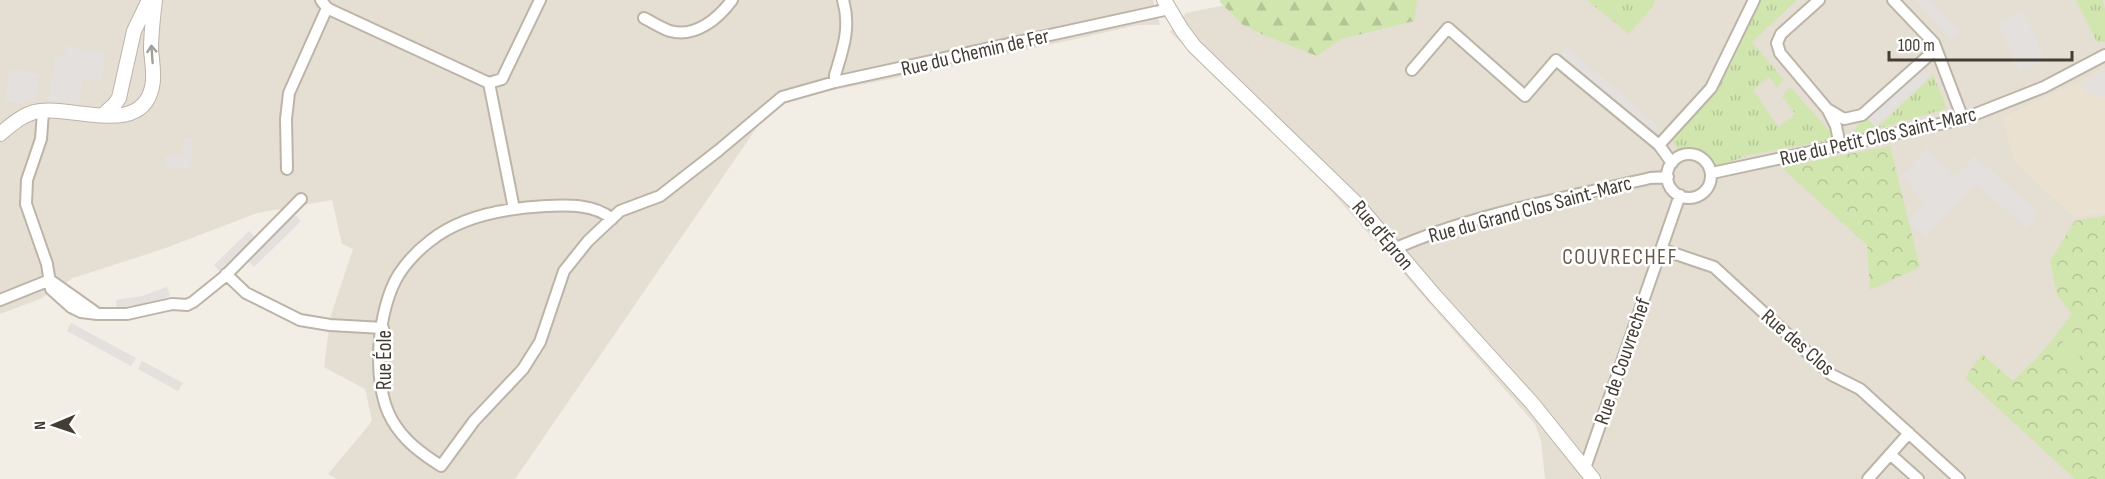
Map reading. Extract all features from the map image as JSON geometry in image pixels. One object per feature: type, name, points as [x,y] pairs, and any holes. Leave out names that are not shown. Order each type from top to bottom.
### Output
[{"type":"street","points":[[103,115],[119,98],[134,31],[149,0]]},
{"type":"street","points":[[0,134],[24,116],[36,111],[122,115],[137,110],[147,100],[154,76],[151,32],[155,0]]},
{"type":"street","points":[[287,169],[286,119],[289,93],[324,4],[489,83],[502,79],[540,0]]},
{"type":"street","points":[[644,18],[670,31],[691,30],[713,20],[732,0]]},
{"type":"street","points":[[835,82],[846,33],[847,15],[843,0]]},
{"type":"street","points":[[1659,145],[1711,87],[1754,0]]},
{"type":"street","points":[[1819,0],[1781,34],[1777,43],[1779,53],[1828,110],[1836,126],[1840,146]]},
{"type":"street","points":[[1893,0],[1934,43],[1963,118]]},
{"type":"street","name":"Rue du Chemin de Fer","points":[[782,98],[835,82],[1166,4]]},
{"type":"street","name":"Rue d'Épron","points":[[1166,4],[1194,46],[1356,203],[1435,296],[1532,403],[1589,474]]},
{"type":"street","points":[[1412,70],[1448,28],[1525,96],[1556,60],[1659,145],[1672,163]]},
{"type":"street","points":[[1828,110],[1844,119],[1862,115],[1936,49]]},
{"type":"street","name":"Rue du Petit Clos Saint-Marc","points":[[1712,173],[1963,118],[2044,87],[2105,55]]},
{"type":"street","points":[[489,83],[514,209]]},
{"type":"street","points":[[119,98],[137,110]]},
{"type":"street","name":"Rue Éole","points":[[612,219],[598,209],[555,206],[514,209],[452,226],[429,241],[408,263],[398,276],[384,313],[380,381],[390,418],[408,443],[441,465],[474,422],[523,369],[540,342],[564,271],[588,241],[612,219],[620,211],[660,196],[782,98]]},
{"type":"street","points":[[43,111],[41,139],[27,180],[26,204],[47,264],[50,280],[97,314],[127,314],[172,304],[187,305],[194,302],[226,274],[301,199]]},
{"type":"street","points":[[1684,154],[1695,155],[1705,161],[1712,173],[1708,187],[1703,193],[1689,198],[1680,195],[1670,185],[1668,177],[1672,163],[1684,154]]},
{"type":"street","name":"Rue du Grand Clos Saint-Marc","points":[[1394,249],[1413,240],[1503,214],[1650,178],[1668,177]]},
{"type":"street","name":"Rue de Couvrechef","points":[[1589,474],[1680,195]]},
{"type":"street","name":"Rue des Clos","points":[[1661,249],[1713,267],[1832,375],[1860,389],[1955,477]]},
{"type":"street","points":[[226,274],[246,293],[300,320],[330,325],[382,328]]},
{"type":"street","points":[[0,300],[50,280]]},
{"type":"street","points":[[1868,479],[1909,433]]},
{"type":"street","points":[[1890,454],[1918,479]]},
{"type":"shaded area","points":[[0,0],[1153,0],[1160,25],[1138,25],[927,72],[808,95],[784,104],[760,123],[515,479],[337,479],[328,474],[372,420],[365,389],[324,367],[331,315],[353,249],[342,244],[332,200],[257,213],[163,249],[73,278],[40,299],[0,314]]},
{"type":"shaded area","points":[[1250,0],[2105,0],[2105,479],[1545,479],[1541,440],[1535,424],[1311,168],[1170,32],[1186,13]]},
{"type":"shaded area","points":[[1915,0],[1931,0],[1960,31],[1951,39]]},
{"type":"shaded area","points":[[2023,10],[2045,59],[2019,71],[1997,22]]},
{"type":"shaded area","points":[[66,46],[106,53],[102,82],[82,79],[79,105],[48,101],[55,56],[64,57]]},
{"type":"shaded area","points":[[1566,46],[1659,126],[1652,135],[1559,56]]},
{"type":"shaded area","points":[[1921,66],[1930,76],[1875,126],[1866,116]]},
{"type":"shaded area","points":[[2105,67],[2105,213],[2075,218],[2015,163],[2002,117],[2079,82]]},
{"type":"shaded area","points":[[10,69],[40,74],[35,101],[26,100],[24,104],[4,101]]},
{"type":"shaded area","points":[[2105,70],[2105,96],[2094,99],[2092,92],[2086,94],[2081,83]]},
{"type":"shaded area","points":[[184,138],[193,138],[191,169],[164,167],[165,155],[182,156]]},
{"type":"shaded area","points":[[1927,148],[1956,176],[1975,156],[2039,213],[2026,228],[1976,184],[1926,238],[1908,221],[1925,202],[1901,176]]},
{"type":"shaded area","points":[[295,215],[301,221],[254,267],[248,260]]},
{"type":"shaded area","points":[[249,231],[255,237],[220,272],[214,265]]},
{"type":"shaded area","points":[[167,287],[170,296],[145,304],[117,309],[116,300],[142,296]]},
{"type":"shaded area","points":[[71,323],[136,358],[131,366],[67,331]]},
{"type":"shaded area","points":[[142,361],[183,383],[178,391],[138,369]]},
{"type":"green space","points":[[1220,0],[1417,0],[1414,21],[1341,39],[1317,56],[1243,25]]},
{"type":"green space","points":[[1587,0],[1655,0],[1653,6],[1629,34]]},
{"type":"green space","points":[[1759,0],[1797,0],[1752,42],[1784,80],[1777,87],[1769,77],[1753,90],[1778,127],[1795,114],[1782,96],[1790,87],[1828,129],[1834,128],[1836,139],[1748,155],[1714,168],[1694,148],[1679,151],[1672,140],[1715,92]]},
{"type":"green space","points":[[2076,0],[2103,0],[2105,42],[2097,42]]},
{"type":"green space","points":[[1933,75],[1946,106],[1945,109],[1857,135],[1855,130],[1859,122],[1866,117],[1878,127]]},
{"type":"green space","points":[[1890,146],[1920,267],[1870,290],[1867,245],[1781,167]]},
{"type":"green space","points":[[2105,216],[2105,479],[2075,479],[1965,378],[1982,354],[2013,381],[2039,356],[2072,314],[2057,295],[2050,261],[2075,221]]},
{"type":"green space","points":[[2068,336],[2084,351],[2069,369],[2052,354]]},
{"type":"district","name":"COUVRECHEF","points":[[1620,256]]}]
